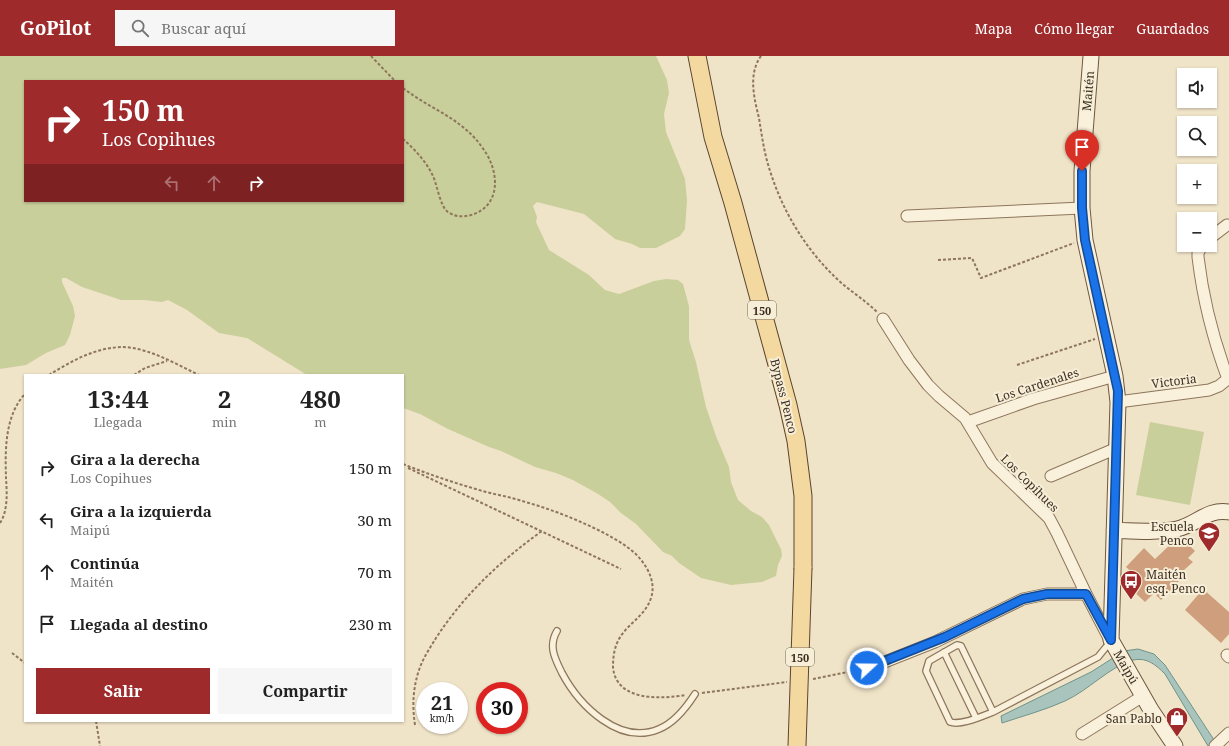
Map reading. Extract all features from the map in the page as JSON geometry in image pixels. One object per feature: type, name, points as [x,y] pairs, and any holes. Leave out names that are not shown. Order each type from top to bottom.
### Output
[{"type":"main road","name":"Bypass Penco","points":[[697,56],[706,109],[713,137],[755,284],[788,405],[796,441],[802,496],[803,568],[797,746]]},
{"type":"main road","name":"Maitén","points":[[1091,56],[1084,143],[1082,208],[1085,240],[1115,376],[1118,402],[1114,530]]},
{"type":"main road","points":[[1114,530],[1149,531],[1182,528],[1210,513],[1220,511],[1229,512]]},
{"type":"main road","name":"Maipú","points":[[1114,530],[1113,645],[1174,746]]},
{"type":"street","points":[[907,216],[1082,208]]},
{"type":"street","points":[[1217,232],[1226,225]]},
{"type":"street","points":[[1198,252],[1198,257],[1209,319],[1228,378]]},
{"type":"street","name":"Los Copihues","points":[[883,319],[909,360],[928,385],[938,396],[962,414],[992,463],[1049,518],[1058,533],[1086,594],[1113,645]]},
{"type":"street","name":"Los Cardenales","points":[[968,422],[1033,399],[1115,376]]},
{"type":"street","name":"Victoria","points":[[1118,402],[1209,390],[1219,386],[1228,378]]},
{"type":"street","points":[[1051,476],[1116,448]]},
{"type":"street","points":[[867,668],[935,642],[1023,599],[1047,594],[1086,594]]},
{"type":"street","points":[[1082,734],[1143,696]]},
{"type":"street","points":[[1217,744],[1229,732]]},
{"type":"lane","points":[[557,631],[552,643],[553,653],[569,686],[590,711],[617,728],[626,731],[643,733],[658,729],[670,722],[682,712],[695,694]]},
{"type":"lane","points":[[993,712],[961,646],[957,645],[929,661],[926,672],[950,722],[955,724],[993,712],[1098,657],[1113,645]]},
{"type":"lane","points":[[944,652],[976,718]]},
{"type":"path","points":[[371,56],[395,80]]},
{"type":"path","points":[[760,56],[753,74],[756,105],[771,174],[784,209],[801,237],[822,264],[841,282],[872,307],[883,319]]},
{"type":"path","points":[[404,89],[420,100],[451,117],[471,133],[479,142],[490,160],[495,175],[494,194],[488,204],[479,211],[468,216],[457,216],[448,213],[442,206],[436,184],[425,163],[404,140]]},
{"type":"path","points":[[938,260],[972,258],[981,278],[1085,240]]},
{"type":"path","points":[[1017,365],[1106,335]]},
{"type":"path","points":[[51,374],[81,358],[99,351],[114,348],[134,348],[168,360],[197,374]]},
{"type":"path","points":[[136,374],[152,365],[168,360]]},
{"type":"path","points":[[0,523],[4,515],[7,447],[11,419],[17,404],[24,395]]},
{"type":"path","points":[[404,465],[621,569]]},
{"type":"path","points":[[404,465],[456,484],[520,500],[557,512],[594,528],[629,549],[641,560],[652,580],[652,591],[650,602],[643,613],[618,640],[613,661],[615,676],[622,687],[635,694],[662,698],[788,682]]},
{"type":"path","points":[[415,725],[413,700],[416,680],[425,656],[440,631],[462,603],[488,574],[542,531]]},
{"type":"path","points":[[12,653],[24,662]]},
{"type":"path","points":[[807,680],[867,668]]},
{"type":"path","points":[[96,722],[100,746]]},
{"type":"green space","points":[[0,56],[656,56],[667,80],[669,93],[664,114],[666,132],[685,179],[687,200],[685,229],[680,236],[656,248],[640,248],[615,239],[584,214],[537,202],[533,206],[537,217],[536,222],[549,250],[589,275],[605,290],[619,294],[654,281],[666,279],[678,280],[683,284],[689,306],[689,340],[696,362],[706,407],[729,467],[731,482],[738,500],[751,511],[762,517],[769,525],[781,549],[782,556],[778,565],[776,576],[762,582],[731,585],[701,578],[679,563],[672,556],[663,552],[636,524],[598,494],[573,480],[535,467],[448,429],[420,414],[404,408],[404,374],[305,374],[247,338],[219,333],[187,310],[168,300],[162,302],[121,300],[82,287],[66,278],[62,278],[62,282],[73,306],[75,316],[70,335],[65,345],[46,353],[26,365],[0,369]]},
{"type":"green space","points":[[1150,422],[1204,432],[1190,505],[1136,495]]},
{"type":"water","points":[[1138,649],[1154,654],[1165,665],[1218,746],[1208,746],[1165,674],[1151,662],[1138,659],[1124,663],[1065,701],[1002,723],[1001,716],[1091,672],[1124,651]]},
{"type":"building","points":[[1185,541],[1195,551],[1188,558],[1193,562],[1175,578],[1179,581],[1161,600],[1154,593],[1145,602],[1127,585],[1136,576],[1126,567],[1144,548],[1155,559],[1173,542],[1178,547]]},
{"type":"building","points":[[1203,589],[1229,612],[1229,634],[1221,643],[1185,610]]},
{"type":"place","name":"Escuela Penco","points":[[1209,552]]},
{"type":"place","name":"Maitén esq. Penco","points":[[1131,600]]},
{"type":"place","name":"San Pablo","points":[[1177,738]]},
{"type":"route","points":[[867,668],[901,656],[945,637],[1015,602],[1032,596],[1047,594],[1086,594],[1111,640],[1118,391],[1085,240],[1081,190],[1082,171]]}]
